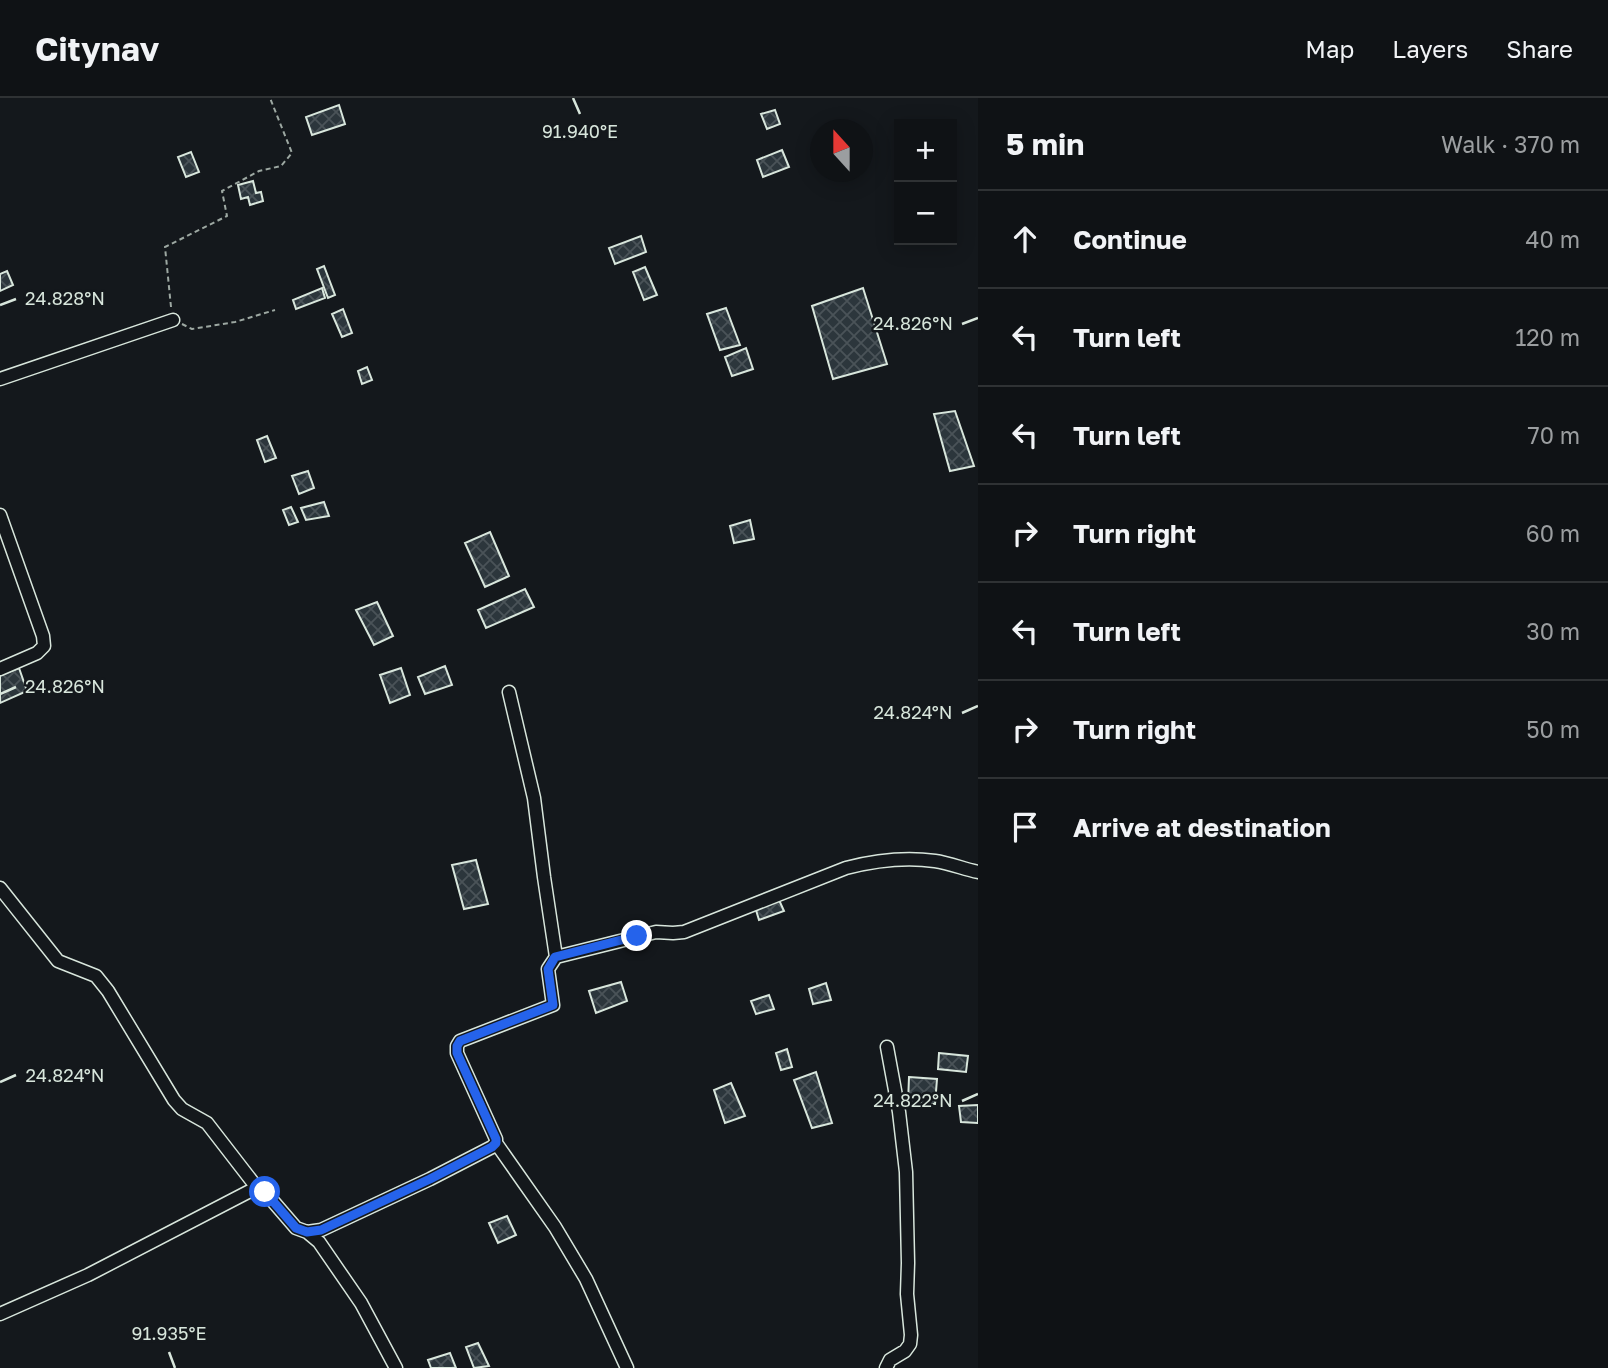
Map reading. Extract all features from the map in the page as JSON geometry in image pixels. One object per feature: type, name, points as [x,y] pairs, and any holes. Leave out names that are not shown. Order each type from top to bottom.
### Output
[{"type":"street","points":[[0,379],[173,320]]},
{"type":"street","points":[[0,515],[43,636],[44,646],[37,653],[0,668]]},
{"type":"street","points":[[509,692],[534,797],[555,957],[548,969],[553,1005],[460,1041],[457,1053],[496,1143],[555,1227],[580,1269],[627,1368]]},
{"type":"street","points":[[555,957],[656,932],[684,932],[862,864],[936,861],[978,872]]},
{"type":"street","points":[[0,888],[58,961],[96,976],[181,1109],[207,1123],[258,1189],[265,1192],[296,1228],[307,1232],[319,1242],[361,1303],[396,1368]]},
{"type":"street","points":[[886,1368],[890,1360],[905,1352],[911,1335],[906,1294],[906,1172],[887,1047]]},
{"type":"street","points":[[307,1232],[321,1230],[418,1185],[496,1143]]},
{"type":"street","points":[[0,1314],[88,1275],[258,1189]]},
{"type":"path","points":[[270,98],[292,153],[281,166],[259,171],[222,191],[227,216],[165,247],[173,320],[192,329],[235,322],[275,310]]},
{"type":"building","points":[[339,105],[345,124],[312,135],[306,117]]},
{"type":"building","points":[[775,110],[780,124],[767,129],[761,114]]},
{"type":"building","points":[[782,150],[789,167],[763,177],[757,160]]},
{"type":"building","points":[[191,152],[199,172],[186,177],[178,157]]},
{"type":"building","points":[[253,181],[256,193],[261,192],[263,201],[250,205],[248,197],[241,199],[238,185]]},
{"type":"building","points":[[641,236],[646,252],[615,264],[609,248]]},
{"type":"building","points":[[324,266],[335,295],[328,298],[317,269]]},
{"type":"building","points":[[645,267],[657,295],[644,300],[633,272]]},
{"type":"building","points":[[7,271],[13,285],[0,291],[0,274]]},
{"type":"building","points":[[322,288],[325,298],[296,309],[293,300]]},
{"type":"building","points":[[863,288],[887,364],[833,379],[812,306]]},
{"type":"building","points":[[726,308],[740,345],[720,350],[707,314]]},
{"type":"building","points":[[343,309],[352,333],[342,337],[332,314]]},
{"type":"building","points":[[746,348],[753,369],[732,376],[725,357]]},
{"type":"building","points":[[367,367],[372,380],[362,384],[358,371]]},
{"type":"building","points":[[955,411],[974,466],[950,471],[934,414]]},
{"type":"building","points":[[267,436],[276,458],[265,462],[257,440]]},
{"type":"building","points":[[308,471],[314,488],[299,494],[292,476]]},
{"type":"building","points":[[324,502],[329,516],[306,520],[301,508]]},
{"type":"building","points":[[291,507],[298,522],[289,525],[283,510]]},
{"type":"building","points":[[750,520],[754,539],[734,543],[730,526]]},
{"type":"building","points":[[490,532],[509,576],[485,587],[465,543]]},
{"type":"building","points":[[525,589],[534,607],[486,628],[478,610]]},
{"type":"building","points":[[377,602],[393,636],[374,645],[356,610]]},
{"type":"building","points":[[445,666],[452,685],[425,694],[418,677]]},
{"type":"building","points":[[19,668],[27,691],[0,703],[0,675]]},
{"type":"building","points":[[401,668],[410,695],[390,703],[380,675]]},
{"type":"building","points":[[476,860],[488,904],[464,909],[452,865]]},
{"type":"building","points":[[779,900],[784,911],[759,920],[756,910]]},
{"type":"building","points":[[621,982],[627,1001],[596,1013],[589,991]]},
{"type":"building","points":[[826,983],[831,1000],[813,1004],[809,989]]},
{"type":"building","points":[[769,995],[774,1009],[756,1014],[751,1001]]},
{"type":"building","points":[[787,1049],[792,1067],[781,1070],[776,1053]]},
{"type":"building","points":[[939,1053],[968,1056],[966,1072],[938,1069]]},
{"type":"building","points":[[816,1072],[832,1123],[812,1128],[794,1080]]},
{"type":"building","points":[[909,1077],[937,1079],[935,1104],[908,1103]]},
{"type":"building","points":[[731,1083],[745,1116],[725,1123],[714,1090]]},
{"type":"building","points":[[978,1105],[978,1123],[961,1122],[959,1106]]},
{"type":"building","points":[[507,1216],[516,1235],[498,1243],[489,1223]]},
{"type":"building","points":[[478,1343],[489,1366],[474,1368],[466,1347]]},
{"type":"building","points":[[450,1353],[456,1368],[431,1368],[428,1360]]},
{"type":"route","points":[[265,1192],[296,1228],[307,1232],[321,1230],[492,1147],[496,1139],[457,1053],[460,1041],[553,1005],[548,969],[555,957],[637,936]]}]
